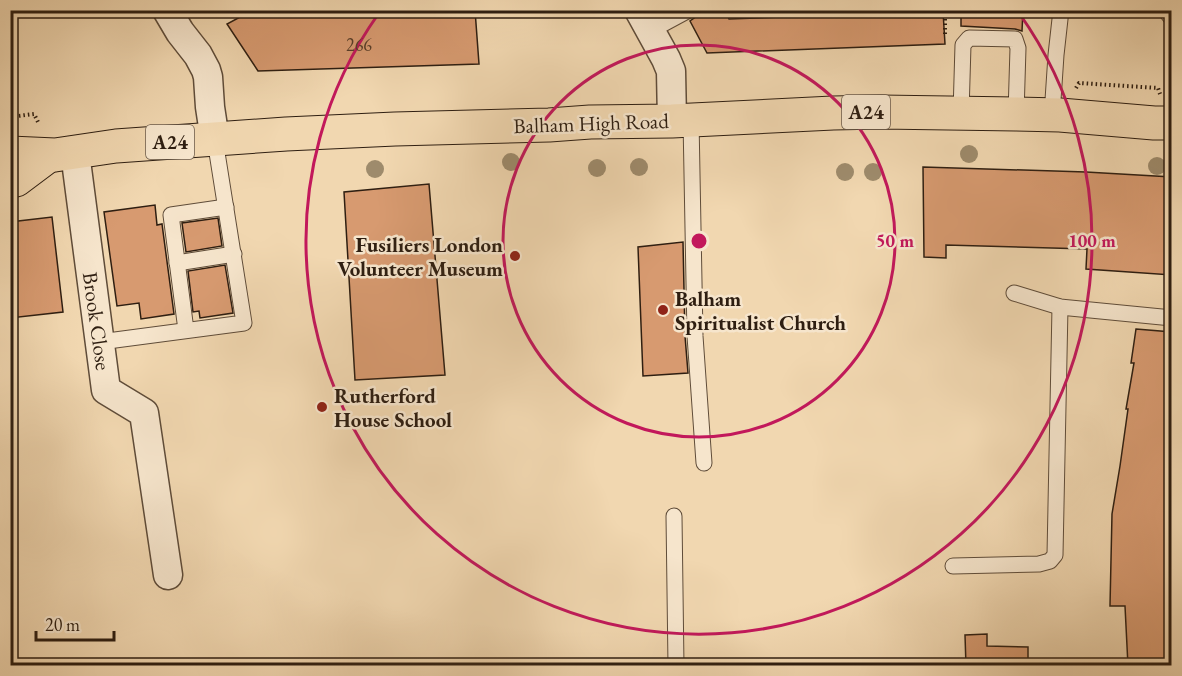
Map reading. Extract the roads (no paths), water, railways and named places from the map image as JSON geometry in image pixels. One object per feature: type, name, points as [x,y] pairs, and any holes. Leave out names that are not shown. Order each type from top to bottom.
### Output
[{"type":"highway","name":"Balham High Road","points":[[10,153],[61,154],[116,146],[286,134],[590,122],[682,121],[833,113],[1052,115],[1172,123]]},
{"type":"highway","points":[[10,181],[16,180],[61,154]]},
{"type":"street","points":[[167,10],[206,70],[215,140]]},
{"type":"street","points":[[644,16],[666,59],[682,121]]},
{"type":"street","name":"Brook Close","points":[[61,154],[100,342],[106,390],[144,413],[168,574]]},
{"type":"lane","points":[[644,16],[689,10]]},
{"type":"lane","points":[[1052,115],[1061,10]]},
{"type":"lane","points":[[1165,10],[1172,19]]},
{"type":"lane","points":[[961,113],[963,45],[969,38],[1015,39],[1018,48],[1016,114]]},
{"type":"lane","points":[[682,121],[704,463]]},
{"type":"lane","points":[[100,342],[244,323],[215,140]]},
{"type":"lane","points":[[186,330],[171,215],[226,207]]},
{"type":"lane","points":[[177,262],[234,254]]},
{"type":"lane","points":[[1014,293],[1060,307],[1172,318]]},
{"type":"lane","points":[[953,566],[1039,564],[1050,561],[1055,555],[1060,307]]},
{"type":"lane","points":[[674,516],[676,666]]},
{"type":"place","name":"Fusiliers London Volunteer Museum","points":[[515,256]]},
{"type":"place","name":"Balham Spiritualist Church","points":[[663,310]]},
{"type":"place","name":"Rutherford House School","points":[[322,407]]}]
